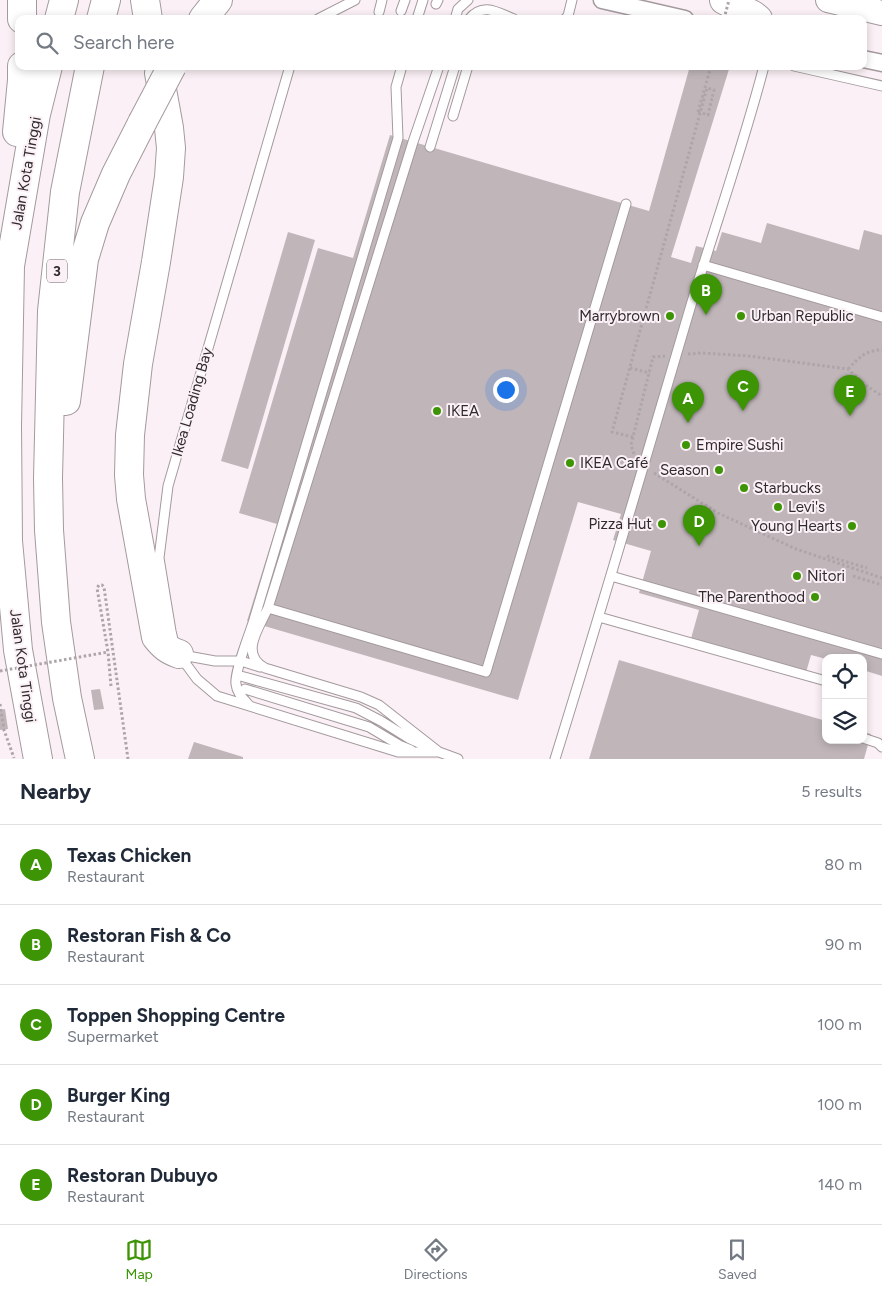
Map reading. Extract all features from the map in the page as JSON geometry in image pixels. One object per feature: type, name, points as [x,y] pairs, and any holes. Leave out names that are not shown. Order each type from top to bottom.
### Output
[{"type":"highway","points":[[22,0],[22,15]]},
{"type":"highway","points":[[60,15],[64,0]]},
{"type":"highway","points":[[102,15],[106,0]]},
{"type":"highway","points":[[144,0],[147,15]]},
{"type":"highway","points":[[724,0],[754,15]]},
{"type":"highway","points":[[10,266],[11,186],[22,70]]},
{"type":"highway","name":"Jalan Kota Tinggi","points":[[38,759],[18,650],[8,541],[6,426],[10,266],[36,114],[47,70]]},
{"type":"highway","name":"3","points":[[80,759],[67,698],[56,622],[49,530],[48,478],[52,311],[65,192],[89,70]]},
{"type":"highway","points":[[159,70],[171,148],[169,178],[138,364],[130,435],[129,475],[131,499],[156,637],[168,650],[175,642]]},
{"type":"highway","points":[[48,478],[62,427],[84,259],[95,224],[116,174],[170,70]]},
{"type":"main road","points":[[828,0],[882,13]]},
{"type":"street","points":[[602,0],[669,15]]},
{"type":"street","points":[[867,60],[882,63]]},
{"type":"lane","points":[[326,15],[355,0]]},
{"type":"lane","points":[[379,12],[382,0]]},
{"type":"lane","points":[[401,11],[405,0]]},
{"type":"lane","points":[[418,15],[423,0]]},
{"type":"lane","points":[[456,15],[458,9],[468,0]]},
{"type":"lane","points":[[568,15],[572,0]]},
{"type":"lane","points":[[473,15],[475,12],[488,9],[504,15]]},
{"type":"lane","name":"Ikea Loading Bay","points":[[289,70],[168,486],[159,558],[175,642],[184,663],[197,679],[217,696],[398,752],[439,752]]},
{"type":"lane","points":[[250,706],[239,694],[235,682],[398,138],[396,87],[401,70]]},
{"type":"lane","points":[[266,668],[259,665],[254,659],[252,645],[268,608],[407,161],[438,70]]},
{"type":"lane","points":[[430,147],[454,70]]},
{"type":"lane","points":[[453,116],[467,70]]},
{"type":"lane","points":[[555,759],[763,70]]},
{"type":"lane","points":[[812,70],[882,86]]},
{"type":"lane","points":[[268,608],[486,672],[626,204]]},
{"type":"lane","points":[[703,265],[882,317]]},
{"type":"lane","points":[[611,576],[882,654]]},
{"type":"lane","points":[[599,617],[822,680]]},
{"type":"lane","points":[[175,642],[215,661],[241,662],[266,668],[361,697],[379,705],[439,752]]},
{"type":"lane","points":[[237,675],[356,708],[381,720],[410,739],[458,759]]},
{"type":"lane","points":[[245,689],[369,727],[401,746],[419,752]]},
{"type":"lane","points":[[867,739],[878,743],[882,747]]},
{"type":"path","points":[[725,15],[730,0]]},
{"type":"path","points":[[700,113],[698,112],[710,70]]},
{"type":"path","points":[[633,437],[612,432],[707,88],[714,90],[708,115],[700,113]]},
{"type":"path","points":[[848,369],[862,355],[882,350]]},
{"type":"path","points":[[683,355],[702,353],[749,356],[848,369],[864,384],[882,396]]},
{"type":"path","points":[[635,454],[631,445],[653,357],[673,356]]},
{"type":"path","points":[[630,367],[650,373]]},
{"type":"path","points":[[646,468],[718,513],[796,549],[882,578]]},
{"type":"path","points":[[827,556],[867,568]]},
{"type":"path","points":[[854,576],[882,585]]},
{"type":"path","points":[[111,686],[108,652],[97,588],[102,585],[104,587],[128,759]]},
{"type":"path","points":[[0,670],[108,652]]},
{"type":"path","points":[[0,704],[4,730],[14,759]]},
{"type":"building","points":[[689,70],[729,70],[671,257],[691,263],[696,246],[716,251],[722,232],[761,243],[767,223],[859,250],[864,230],[882,235],[882,676],[867,671],[867,654],[822,654],[822,658],[811,655],[805,676],[690,642],[699,610],[639,593],[651,551],[613,540],[621,514],[578,502],[518,700],[247,621],[277,524],[239,513],[318,248],[353,258],[390,135],[649,211]]},
{"type":"building","points":[[288,232],[315,240],[248,469],[221,461]]},
{"type":"building","points":[[619,660],[822,720],[822,744],[867,744],[867,733],[871,734],[864,759],[589,759]]},
{"type":"building","points":[[100,689],[104,709],[94,710],[91,690]]},
{"type":"building","points":[[5,709],[8,729],[0,730],[0,710]]},
{"type":"building","points":[[194,742],[243,757],[243,759],[188,759]]},
{"type":"place","name":"Restoran Fish & Co","points":[[706,315]]},
{"type":"place","name":"Marrybrown","points":[[670,316]]},
{"type":"place","name":"Urban Republic","points":[[741,316]]},
{"type":"place","name":"IKEA","points":[[437,411]]},
{"type":"place","name":"Toppen Shopping Centre","points":[[743,411]]},
{"type":"place","name":"Restoran Dubuyo","points":[[850,416]]},
{"type":"place","name":"Texas Chicken","points":[[688,423]]},
{"type":"place","name":"Empire Sushi","points":[[686,445]]},
{"type":"place","name":"IKEA Café","points":[[570,463]]},
{"type":"place","name":"Season","points":[[719,470]]},
{"type":"place","name":"Starbucks","points":[[744,488]]},
{"type":"place","name":"Levi's","points":[[778,507]]},
{"type":"place","name":"Pizza Hut","points":[[662,524]]},
{"type":"place","name":"Young Hearts","points":[[852,526]]},
{"type":"place","name":"Burger King","points":[[699,546]]},
{"type":"place","name":"Nitori","points":[[797,576]]},
{"type":"place","name":"The Parenthood","points":[[815,597]]}]
